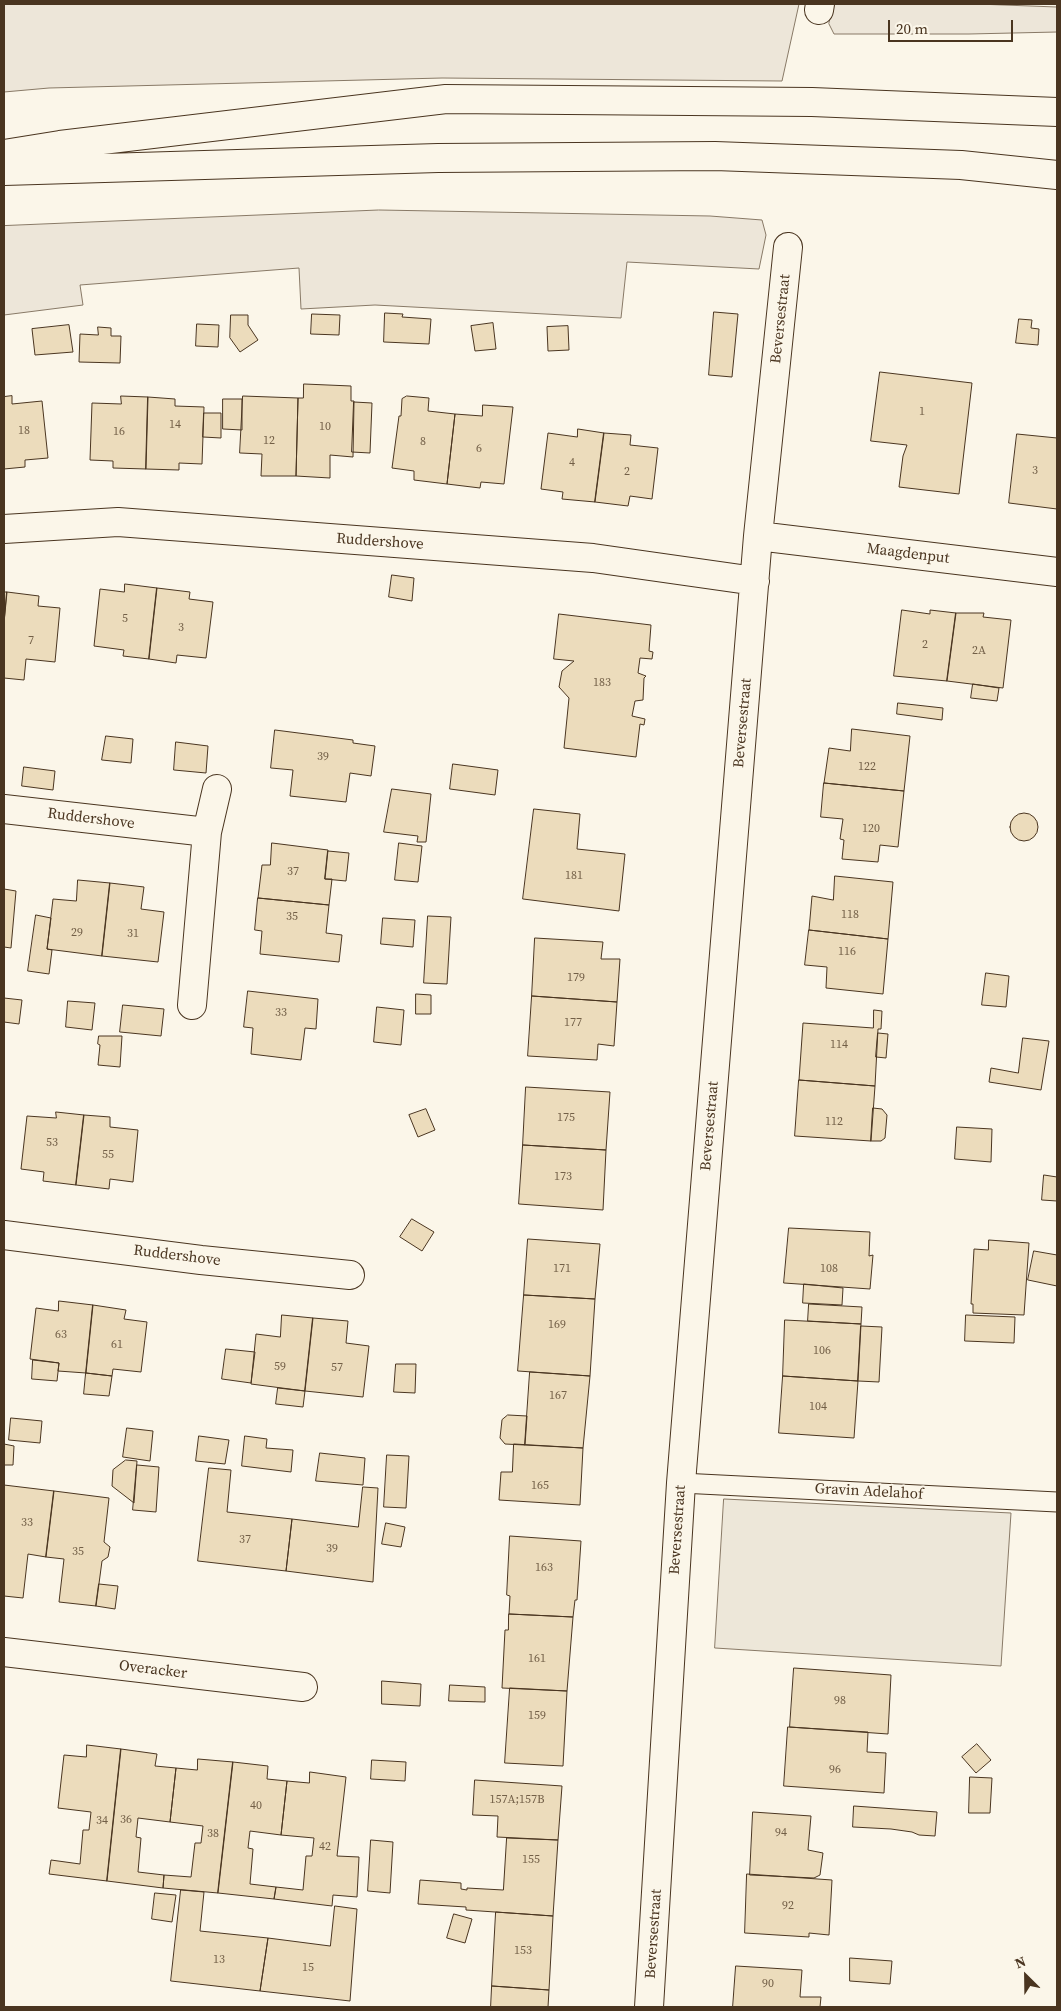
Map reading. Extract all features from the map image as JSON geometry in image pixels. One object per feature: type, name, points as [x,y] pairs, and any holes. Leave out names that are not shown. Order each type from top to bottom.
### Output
[{"type":"street","points":[[4,154],[60,145],[446,99],[812,102],[1057,112]]},
{"type":"street","points":[[1003,111],[1057,118]]},
{"type":"street","points":[[4,171],[438,158],[716,156],[961,164],[1057,175]]},
{"type":"street","name":"Beversestraat","points":[[649,2007],[681,1483],[758,536],[788,247]]},
{"type":"street","name":"Ruddershove","points":[[4,529],[118,522],[594,558],[755,582]]},
{"type":"street","name":"Maagdenput","points":[[758,536],[1057,572]]},
{"type":"street","points":[[192,1005],[207,832],[217,790]]},
{"type":"street","name":"Ruddershove","points":[[4,809],[207,832]]},
{"type":"street","name":"Ruddershove","points":[[4,1235],[201,1260],[350,1275]]},
{"type":"street","name":"Overacker","points":[[4,1652],[303,1687]]},
{"type":"lane","name":"Gravin Adelahof","points":[[681,1483],[1057,1502]]},
{"type":"shaded area","points":[[4,4],[799,4],[782,81],[442,78],[49,88],[4,92]]},
{"type":"shaded area","points":[[833,4],[977,4],[1057,7],[1057,32],[834,34],[829,24]]},
{"type":"shaded area","points":[[379,210],[710,216],[762,220],[766,235],[759,269],[627,262],[621,318],[375,305],[301,309],[299,268],[80,285],[83,305],[4,315],[4,226]]},
{"type":"shaded area","points":[[724,1499],[1011,1513],[1001,1666],[715,1648]]},
{"type":"building","points":[[714,312],[738,314],[732,377],[709,375]]},
{"type":"building","points":[[385,313],[403,314],[402,317],[431,319],[429,344],[384,342]]},
{"type":"building","points":[[312,314],[340,315],[339,335],[311,334]]},
{"type":"building","points":[[231,315],[248,315],[248,325],[258,340],[240,352],[230,338]]},
{"type":"building","points":[[1019,319],[1032,320],[1031,328],[1039,329],[1038,345],[1016,343]]},
{"type":"building","points":[[493,323],[496,349],[475,351],[471,326]]},
{"type":"building","points":[[197,324],[219,325],[218,347],[196,346]]},
{"type":"building","points":[[69,325],[73,352],[35,355],[32,329]]},
{"type":"building","points":[[568,326],[569,350],[548,351],[547,327]]},
{"type":"building","points":[[98,327],[111,328],[111,336],[121,336],[120,363],[79,362],[80,334],[98,335]]},
{"type":"building","points":[[880,372],[972,383],[959,494],[899,487],[903,456],[907,445],[871,441]]},
{"type":"building","points":[[304,384],[351,386],[351,401],[354,401],[353,457],[330,455],[330,478],[296,476],[298,398],[303,398]]},
{"type":"building","points":[[12,396],[12,404],[42,401],[48,458],[25,460],[25,467],[4,469],[4,397]]},
{"type":"building","points":[[121,396],[148,397],[146,469],[113,468],[113,461],[90,460],[92,403],[121,404]]},
{"type":"building","points":[[243,396],[298,398],[296,476],[261,476],[262,454],[240,453]]},
{"type":"building","points":[[407,396],[429,398],[428,411],[455,414],[447,484],[414,480],[414,471],[392,468],[402,399]]},
{"type":"building","points":[[148,397],[175,399],[175,406],[204,407],[202,464],[179,463],[179,470],[146,469]]},
{"type":"building","points":[[223,399],[242,399],[242,430],[223,429]]},
{"type":"building","points":[[354,402],[372,403],[370,453],[352,452]]},
{"type":"building","points":[[483,405],[513,407],[504,484],[481,482],[480,488],[447,484],[455,414],[482,416]]},
{"type":"building","points":[[204,413],[221,413],[221,438],[203,437]]},
{"type":"building","points":[[578,429],[604,433],[595,502],[562,499],[563,492],[541,489],[548,433],[577,437]]},
{"type":"building","points":[[604,433],[631,435],[630,445],[658,448],[652,499],[630,496],[628,506],[595,502]]},
{"type":"building","points":[[1017,434],[1057,438],[1057,509],[1009,503]]},
{"type":"building","points":[[392,575],[414,578],[412,601],[389,597]]},
{"type":"building","points":[[125,584],[157,588],[149,659],[123,656],[124,650],[94,646],[100,589],[124,592]]},
{"type":"building","points":[[157,588],[190,592],[189,599],[213,602],[206,658],[177,655],[176,663],[149,659]]},
{"type":"building","points":[[4,592],[7,592],[4,623]]},
{"type":"building","points":[[7,592],[39,596],[38,606],[60,608],[55,662],[26,659],[24,680],[4,678],[4,623]]},
{"type":"building","points":[[902,610],[930,614],[930,610],[956,613],[947,681],[894,676]]},
{"type":"building","points":[[956,613],[984,613],[983,617],[1011,620],[1003,688],[947,681]]},
{"type":"building","points":[[559,614],[651,625],[649,651],[653,652],[652,659],[640,658],[638,673],[646,676],[644,678],[643,700],[635,701],[632,716],[645,719],[644,725],[640,724],[636,757],[564,748],[569,698],[559,687],[562,671],[574,661],[554,659]]},
{"type":"building","points":[[973,684],[999,688],[997,701],[971,698]]},
{"type":"building","points":[[898,703],[943,708],[942,720],[897,714]]},
{"type":"building","points":[[852,729],[910,736],[904,791],[824,783],[829,748],[850,751]]},
{"type":"building","points":[[275,730],[353,740],[353,743],[375,746],[371,776],[350,773],[346,802],[290,796],[293,770],[271,768]]},
{"type":"building","points":[[106,736],[133,739],[131,763],[102,760]]},
{"type":"building","points":[[176,742],[208,746],[206,773],[174,770]]},
{"type":"building","points":[[453,764],[498,770],[495,795],[450,789]]},
{"type":"building","points":[[24,767],[55,771],[53,790],[22,786]]},
{"type":"building","points":[[824,783],[904,791],[898,847],[880,845],[878,862],[842,859],[844,840],[840,839],[843,819],[821,817]]},
{"type":"building","points":[[392,789],[431,794],[426,842],[417,842],[418,836],[384,832]]},
{"type":"building","points":[[534,809],[580,814],[577,849],[625,854],[619,911],[523,899]]},
{"type":"building","points":[[1024,813],[1034,817],[1038,827],[1034,837],[1024,841],[1014,837],[1010,827],[1014,817]]},
{"type":"building","points":[[272,843],[328,850],[325,879],[332,879],[329,905],[258,898],[262,865],[270,865]]},
{"type":"building","points":[[399,843],[422,846],[418,882],[395,880]]},
{"type":"building","points":[[328,851],[349,853],[346,881],[325,879]]},
{"type":"building","points":[[835,876],[893,882],[888,939],[809,930],[812,896],[833,900]]},
{"type":"building","points":[[78,880],[110,883],[102,956],[47,949],[53,899],[76,901]]},
{"type":"building","points":[[110,883],[144,887],[141,909],[164,912],[158,962],[102,956]]},
{"type":"building","points":[[4,889],[16,891],[11,948],[4,947]]},
{"type":"building","points":[[258,898],[329,905],[326,933],[342,935],[339,962],[260,954],[262,931],[255,930]]},
{"type":"building","points":[[36,915],[51,918],[47,949],[52,950],[49,974],[28,971]]},
{"type":"building","points":[[428,916],[451,917],[447,984],[424,983]]},
{"type":"building","points":[[383,918],[415,920],[413,947],[381,944]]},
{"type":"building","points":[[809,930],[888,939],[883,994],[826,988],[827,967],[805,965]]},
{"type":"building","points":[[535,938],[603,942],[601,959],[620,959],[617,1002],[532,996]]},
{"type":"building","points":[[986,973],[1009,976],[1006,1007],[982,1005]]},
{"type":"building","points":[[248,991],[318,999],[316,1029],[305,1028],[301,1060],[251,1054],[253,1028],[244,1027]]},
{"type":"building","points":[[416,994],[431,995],[431,1014],[416,1014]]},
{"type":"building","points":[[532,996],[617,1002],[614,1046],[598,1044],[597,1060],[528,1056]]},
{"type":"building","points":[[4,998],[22,1000],[19,1024],[4,1022]]},
{"type":"building","points":[[68,1001],[95,1003],[92,1030],[66,1027]]},
{"type":"building","points":[[123,1005],[164,1009],[161,1036],[120,1032]]},
{"type":"building","points":[[377,1007],[404,1010],[401,1045],[374,1042]]},
{"type":"building","points":[[874,1010],[882,1011],[881,1029],[878,1029],[875,1086],[799,1080],[803,1023],[873,1028]]},
{"type":"building","points":[[878,1033],[888,1034],[886,1058],[876,1057]]},
{"type":"building","points":[[99,1036],[122,1036],[120,1067],[98,1065]]},
{"type":"building","points":[[1023,1038],[1049,1041],[1041,1090],[989,1082],[991,1068],[1018,1073]]},
{"type":"building","points":[[799,1080],[875,1086],[871,1141],[795,1136]]},
{"type":"building","points":[[526,1087],[610,1092],[606,1150],[523,1145]]},
{"type":"building","points":[[873,1108],[882,1109],[887,1115],[885,1138],[881,1141],[871,1141]]},
{"type":"building","points":[[426,1109],[435,1130],[418,1137],[409,1115]]},
{"type":"building","points":[[56,1112],[84,1115],[76,1185],[43,1181],[44,1172],[21,1169],[27,1116],[56,1118]]},
{"type":"building","points":[[84,1115],[110,1117],[110,1127],[138,1130],[133,1182],[110,1179],[109,1189],[76,1185]]},
{"type":"building","points":[[957,1127],[992,1129],[991,1162],[955,1159]]},
{"type":"building","points":[[523,1145],[606,1150],[603,1210],[519,1204]]},
{"type":"building","points":[[1044,1175],[1057,1177],[1057,1201],[1042,1200]]},
{"type":"building","points":[[412,1219],[434,1232],[422,1251],[400,1237]]},
{"type":"building","points":[[789,1228],[870,1232],[869,1256],[873,1255],[870,1289],[784,1283]]},
{"type":"building","points":[[528,1239],[600,1244],[595,1299],[524,1295]]},
{"type":"building","points":[[989,1240],[1029,1243],[1024,1315],[973,1313],[973,1304],[971,1304],[974,1249],[988,1250]]},
{"type":"building","points":[[1034,1251],[1057,1255],[1057,1286],[1028,1280]]},
{"type":"building","points":[[804,1284],[843,1288],[842,1305],[803,1303]]},
{"type":"building","points":[[524,1295],[595,1299],[590,1376],[518,1371]]},
{"type":"building","points":[[59,1301],[93,1305],[86,1373],[58,1371],[59,1363],[30,1359],[36,1308],[58,1311]]},
{"type":"building","points":[[809,1304],[862,1307],[861,1324],[808,1321]]},
{"type":"building","points":[[93,1305],[126,1310],[124,1319],[147,1322],[141,1372],[113,1369],[112,1376],[86,1373]]},
{"type":"building","points":[[282,1315],[313,1318],[305,1391],[251,1384],[256,1334],[280,1337]]},
{"type":"building","points":[[966,1315],[1015,1317],[1014,1343],[965,1341]]},
{"type":"building","points":[[313,1318],[348,1321],[346,1343],[369,1346],[363,1397],[305,1391]]},
{"type":"building","points":[[785,1320],[861,1324],[858,1381],[783,1376]]},
{"type":"building","points":[[861,1326],[882,1327],[879,1382],[858,1381]]},
{"type":"building","points":[[226,1349],[255,1352],[251,1383],[222,1379]]},
{"type":"building","points":[[33,1360],[59,1363],[57,1381],[32,1379]]},
{"type":"building","points":[[396,1364],[416,1364],[415,1393],[394,1392]]},
{"type":"building","points":[[530,1372],[590,1376],[583,1448],[525,1445]]},
{"type":"building","points":[[86,1373],[112,1376],[109,1396],[84,1394]]},
{"type":"building","points":[[783,1376],[858,1381],[854,1438],[779,1433]]},
{"type":"building","points":[[278,1388],[305,1391],[303,1407],[276,1404]]},
{"type":"building","points":[[508,1415],[527,1416],[525,1445],[505,1444],[500,1438],[502,1420]]},
{"type":"building","points":[[11,1418],[42,1421],[40,1443],[9,1440]]},
{"type":"building","points":[[127,1428],[153,1431],[150,1461],[123,1457]]},
{"type":"building","points":[[199,1436],[229,1440],[225,1464],[196,1461]]},
{"type":"building","points":[[245,1436],[267,1439],[266,1448],[293,1450],[291,1472],[242,1466]]},
{"type":"building","points":[[4,1444],[14,1446],[13,1465],[4,1465]]},
{"type":"building","points":[[514,1444],[583,1448],[580,1505],[499,1500],[501,1472],[512,1472]]},
{"type":"building","points":[[320,1453],[365,1458],[363,1485],[316,1481]]},
{"type":"building","points":[[387,1455],[409,1456],[406,1508],[384,1507]]},
{"type":"building","points":[[126,1460],[137,1461],[134,1503],[112,1486],[113,1470]]},
{"type":"building","points":[[137,1465],[159,1467],[156,1512],[133,1510]]},
{"type":"building","points":[[209,1468],[231,1470],[227,1512],[292,1519],[286,1571],[198,1561]]},
{"type":"building","points":[[4,1485],[54,1491],[46,1557],[28,1554],[23,1598],[4,1596]]},
{"type":"building","points":[[363,1487],[378,1488],[373,1582],[286,1571],[292,1519],[358,1527]]},
{"type":"building","points":[[54,1491],[109,1498],[104,1542],[110,1547],[108,1557],[102,1561],[96,1606],[59,1602],[64,1559],[46,1557]]},
{"type":"building","points":[[386,1523],[405,1527],[401,1547],[382,1544]]},
{"type":"building","points":[[510,1536],[581,1541],[577,1600],[575,1600],[573,1617],[509,1614],[510,1596],[507,1595]]},
{"type":"building","points":[[99,1584],[118,1586],[115,1609],[96,1606]]},
{"type":"building","points":[[509,1614],[573,1617],[567,1691],[502,1688],[505,1630],[508,1630]]},
{"type":"building","points":[[794,1668],[891,1675],[888,1734],[790,1727]]},
{"type":"building","points":[[382,1681],[421,1684],[420,1706],[382,1704]]},
{"type":"building","points":[[450,1685],[485,1687],[485,1702],[449,1701]]},
{"type":"building","points":[[510,1688],[567,1691],[563,1766],[505,1763]]},
{"type":"building","points":[[788,1727],[868,1732],[867,1752],[886,1753],[884,1793],[784,1786]]},
{"type":"building","points":[[977,1744],[991,1760],[976,1773],[962,1757]]},
{"type":"building","points":[[87,1745],[121,1749],[107,1881],[49,1874],[51,1860],[80,1864],[83,1830],[89,1830],[91,1812],[58,1808],[64,1755],[86,1757]]},
{"type":"building","points":[[121,1749],[157,1754],[155,1766],[176,1768],[170,1822],[138,1818],[136,1837],[141,1838],[138,1872],[164,1875],[163,1888],[107,1881]]},
{"type":"building","points":[[198,1759],[233,1762],[218,1893],[163,1888],[164,1875],[191,1877],[195,1843],[201,1843],[203,1826],[170,1822],[176,1768],[197,1770]]},
{"type":"building","points":[[372,1760],[406,1762],[405,1781],[371,1779]]},
{"type":"building","points":[[233,1762],[268,1766],[267,1779],[287,1781],[281,1835],[250,1831],[248,1848],[253,1849],[250,1884],[276,1887],[274,1899],[218,1893]]},
{"type":"building","points":[[310,1772],[346,1777],[337,1856],[359,1857],[357,1897],[333,1895],[332,1906],[274,1899],[276,1887],[303,1890],[306,1856],[312,1856],[314,1838],[281,1835],[287,1781],[309,1783]]},
{"type":"building","points":[[970,1777],[992,1778],[990,1813],[969,1813]]},
{"type":"building","points":[[475,1780],[562,1786],[558,1840],[497,1837],[498,1816],[473,1815]]},
{"type":"building","points":[[854,1806],[937,1812],[935,1836],[919,1835],[891,1829],[853,1827]]},
{"type":"building","points":[[753,1812],[811,1816],[808,1850],[823,1853],[820,1875],[814,1878],[750,1875]]},
{"type":"building","points":[[507,1838],[558,1840],[553,1916],[466,1910],[466,1907],[418,1904],[420,1880],[461,1883],[461,1889],[467,1890],[467,1888],[503,1890]]},
{"type":"building","points":[[371,1840],[393,1842],[390,1893],[368,1891]]},
{"type":"building","points":[[747,1874],[832,1880],[829,1935],[809,1933],[809,1937],[745,1933]]},
{"type":"building","points":[[181,1890],[204,1892],[200,1931],[268,1938],[260,1991],[171,1981]]},
{"type":"building","points":[[155,1893],[176,1895],[172,1922],[152,1919]]},
{"type":"building","points":[[335,1906],[357,1909],[350,2001],[260,1991],[268,1938],[330,1946]]},
{"type":"building","points":[[496,1912],[553,1916],[549,1990],[492,1986]]},
{"type":"building","points":[[454,1914],[472,1919],[465,1943],[447,1938]]},
{"type":"building","points":[[850,1958],[892,1961],[890,1984],[850,1981]]},
{"type":"building","points":[[736,1966],[802,1970],[800,1997],[821,1997],[820,2007],[733,2007]]},
{"type":"building","points":[[492,1986],[549,1990],[548,2007],[491,2007]]}]
